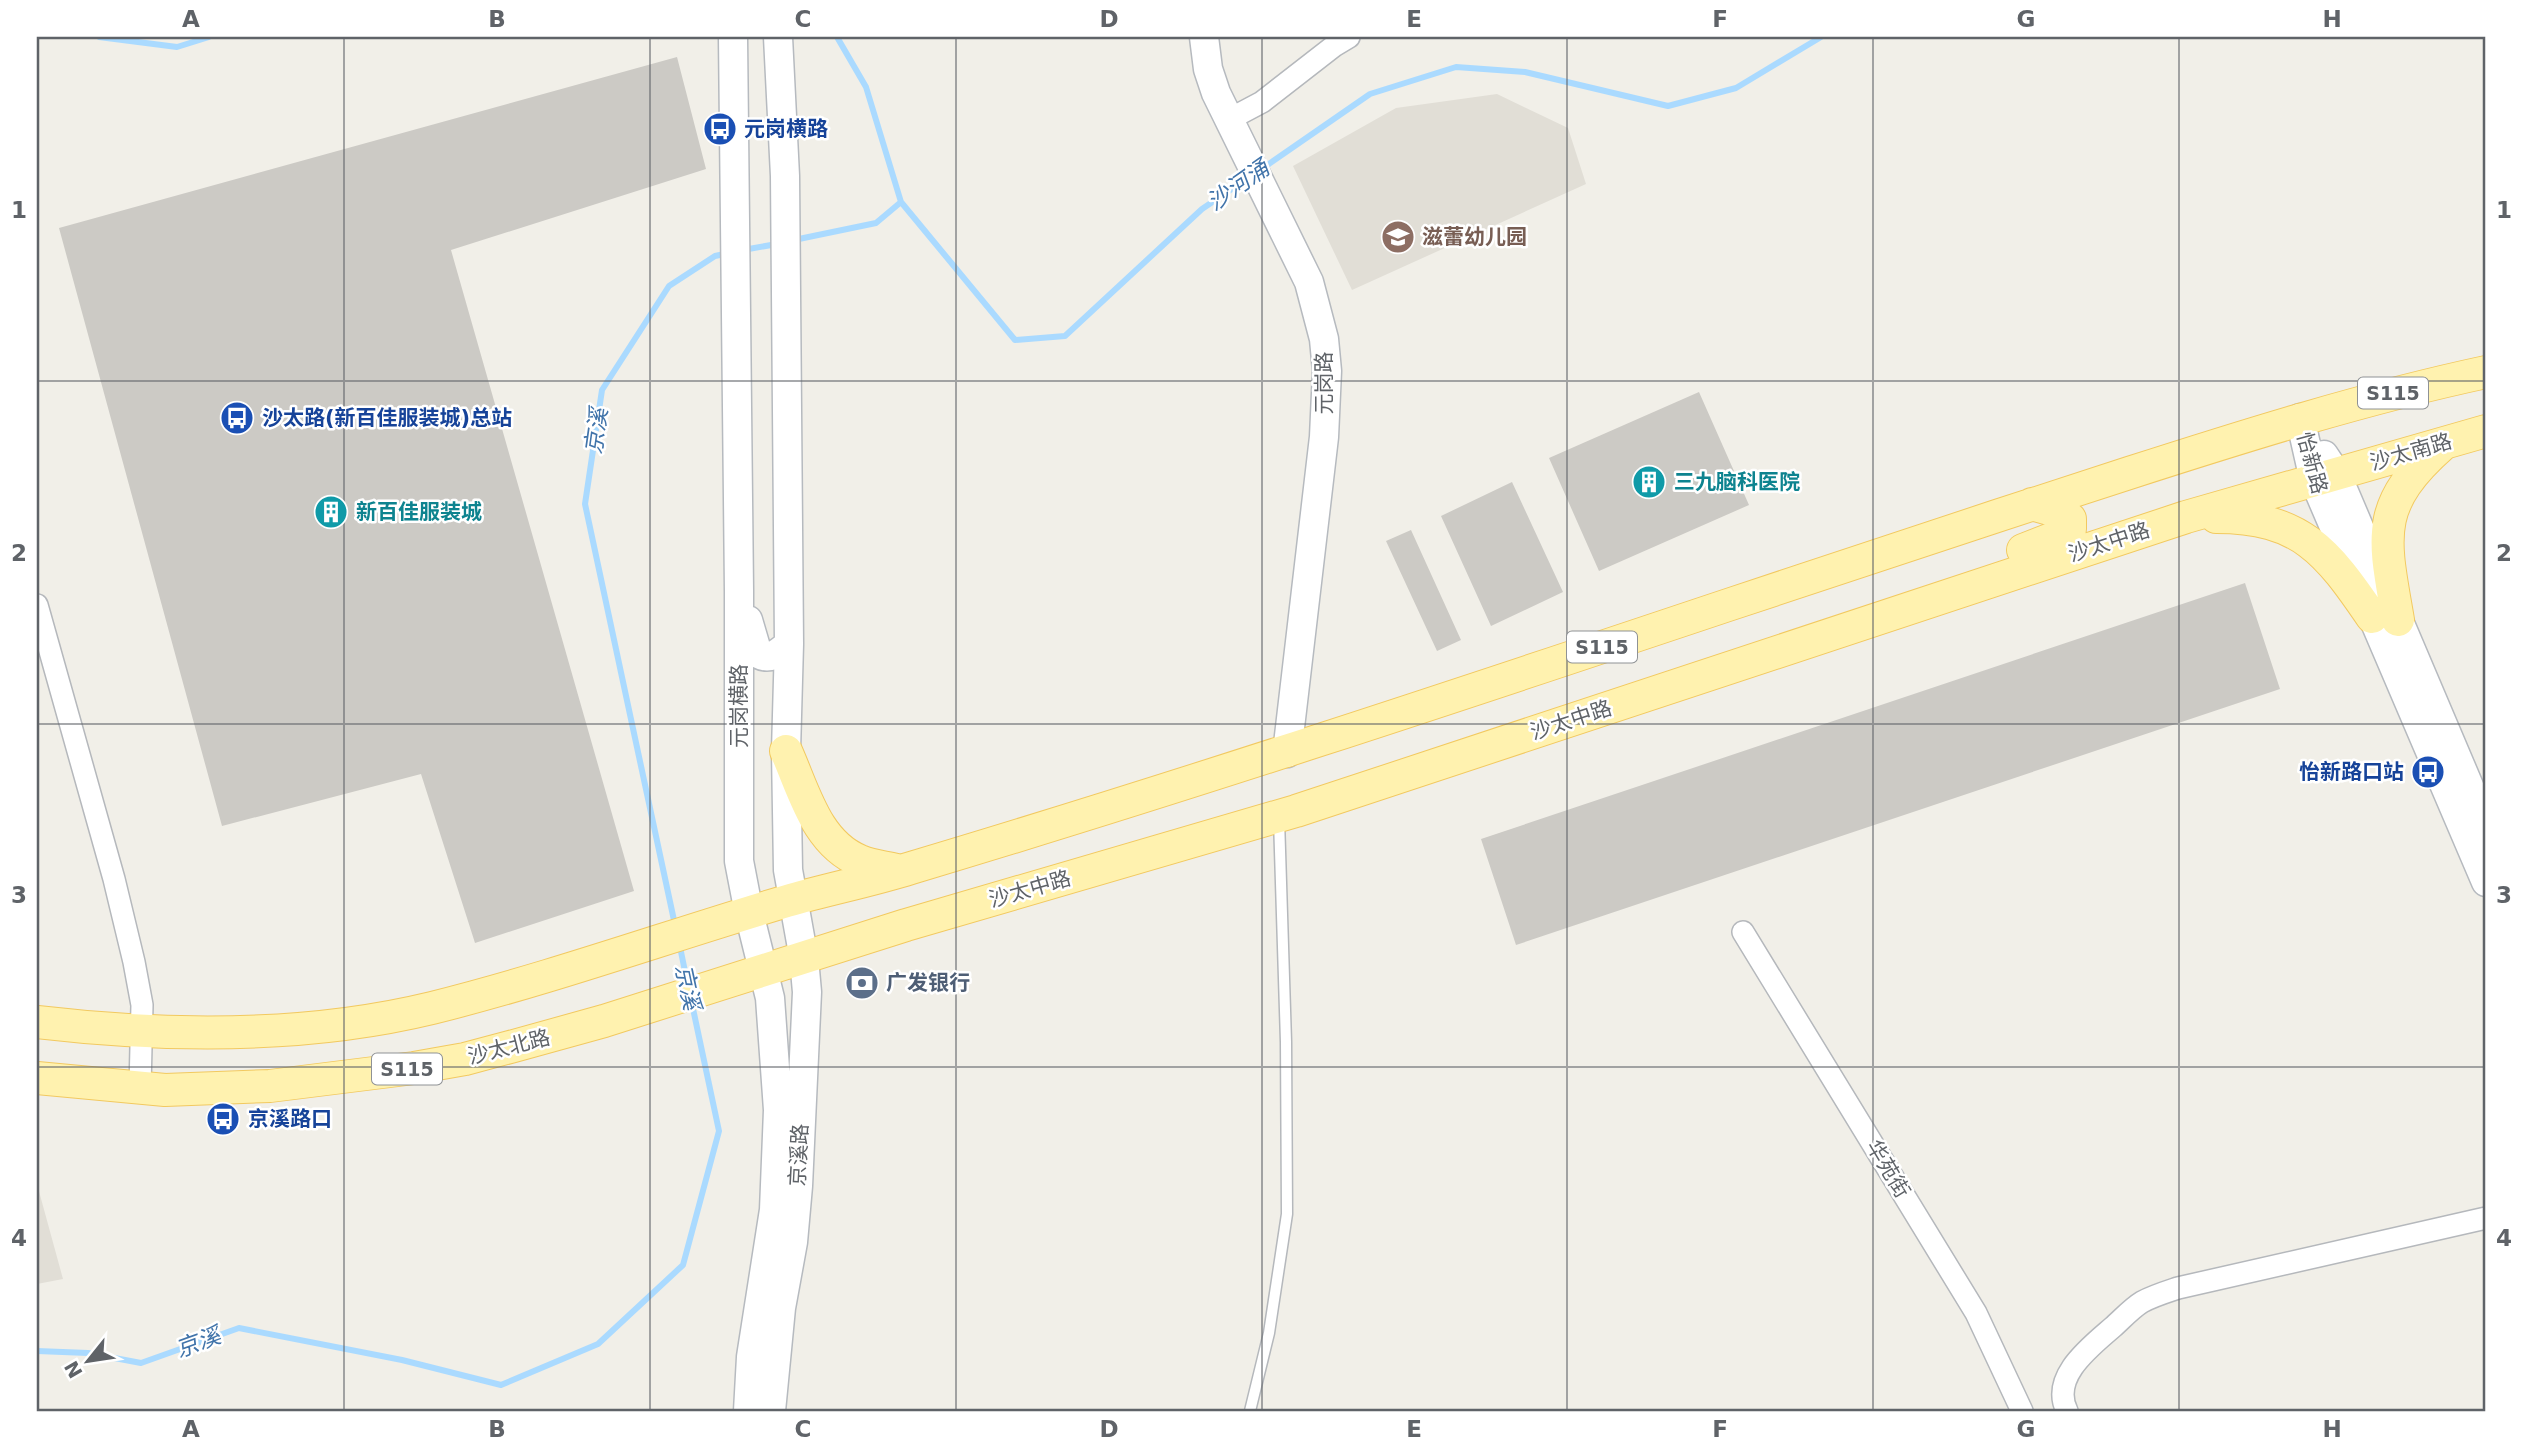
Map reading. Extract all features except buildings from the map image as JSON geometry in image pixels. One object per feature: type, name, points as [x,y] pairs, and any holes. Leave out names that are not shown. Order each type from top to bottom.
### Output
[{"type":"main road","name":"元岗路","points":[[1204,37],[1208,69],[1233,130],[1309,282],[1324,339],[1327,371],[1324,437],[1287,752]]},
{"type":"main road","name":"元岗横路","points":[[733,40],[739,861],[749,913]]},
{"type":"main road","points":[[778,45],[785,176],[789,644],[786,751],[788,870],[792,899]]},
{"type":"main road","name":"S115","points":[[37,1022],[228,1033],[331,1025],[428,1009],[643,947],[792,899],[902,871],[1287,752],[2032,504],[2300,418],[2486,372]]},
{"type":"main road","name":"怡新路","points":[[2300,418],[2385,618],[2486,882]]},
{"type":"main road","points":[[2385,618],[2388,524],[2395,503],[2409,477],[2443,444],[2475,434]]},
{"type":"main road","name":"沙太南路","points":[[2325,477],[2475,434]]},
{"type":"main road","name":"沙太中路","points":[[804,959],[906,925],[1279,816],[2186,517],[2325,477]]},
{"type":"main road","points":[[1972,587],[2002,558],[2059,536],[2070,529],[2070,519],[2063,513],[2032,504]]},
{"type":"main road","points":[[2186,517],[2242,517],[2260,520],[2297,533],[2330,560],[2385,618]]},
{"type":"main road","points":[[739,591],[758,654],[765,658],[773,656],[789,644]]},
{"type":"main road","name":"怡新路","points":[[2385,618],[2486,826]]},
{"type":"main road","points":[[786,751],[812,812],[833,844],[860,861],[902,871]]},
{"type":"main road","name":"京溪路","points":[[771,1411],[781,1308],[793,1242],[798,1186],[807,992],[804,959],[792,899]]},
{"type":"main road","name":"京溪路","points":[[748,1411],[751,1357],[774,1210],[777,1167],[775,1053],[770,998],[749,913]]},
{"type":"main road","name":"沙太北路","points":[[37,1078],[165,1090],[270,1086],[414,1068],[465,1059],[510,1047],[804,959]]},
{"type":"street","points":[[1233,130],[1334,46],[1349,37]]},
{"type":"street","points":[[37,604],[114,879],[136,973],[143,1030],[140,1088]]},
{"type":"street","name":"华苑街","points":[[1744,932],[1976,1314],[2022,1411]]},
{"type":"street","points":[[2067,1411],[2061,1398],[2064,1384],[2080,1356],[2140,1303],[2155,1296],[2178,1288],[2486,1218]]},
{"type":"lane","points":[[1250,1411],[1269,1332],[1287,1214],[1286,1042],[1279,816]]},
{"type":"shaded area","name":"滋蕾幼儿园","points":[[1497,94],[1568,128],[1586,184],[1352,290],[1293,166],[1396,108]]},
{"type":"shaded area","points":[[37,1184],[63,1279],[37,1284]]},
{"type":"waterway","name":"沙河涌","points":[[99,37],[177,47],[209,37]]},
{"type":"waterway","name":"沙河涌","points":[[837,37],[866,87],[901,202],[1015,340],[1065,336],[1202,209],[1248,178]]},
{"type":"waterway","name":"沙河涌","points":[[1263,168],[1370,94],[1456,67],[1525,72],[1668,106],[1736,88],[1821,37]]},
{"type":"waterway","name":"京溪","points":[[794,240],[876,223],[901,202]]},
{"type":"waterway","name":"京溪","points":[[743,250],[777,244]]},
{"type":"waterway","name":"京溪","points":[[675,925],[585,504],[602,390],[669,286],[715,256],[729,253]]},
{"type":"waterway","name":"京溪","points":[[679,942],[688,986]]},
{"type":"waterway","name":"京溪","points":[[37,1351],[88,1353],[141,1363],[239,1328],[402,1360],[501,1385],[598,1344],[683,1265],[719,1131],[692,1004]]},
{"type":"place","name":"元岗横路","points":[[720,129]]},
{"type":"place","name":"滋蕾幼儿园","points":[[1398,237]]},
{"type":"place","name":"沙太路(新百佳服装城)总站","points":[[237,418]]},
{"type":"place","name":"三九脑科医院","points":[[1649,482]]},
{"type":"place","name":"新百佳服装城","points":[[331,512]]},
{"type":"place","name":"怡新路口站","points":[[2428,772]]},
{"type":"place","name":"广发银行","points":[[862,983]]},
{"type":"place","name":"京溪路口","points":[[223,1119]]}]
